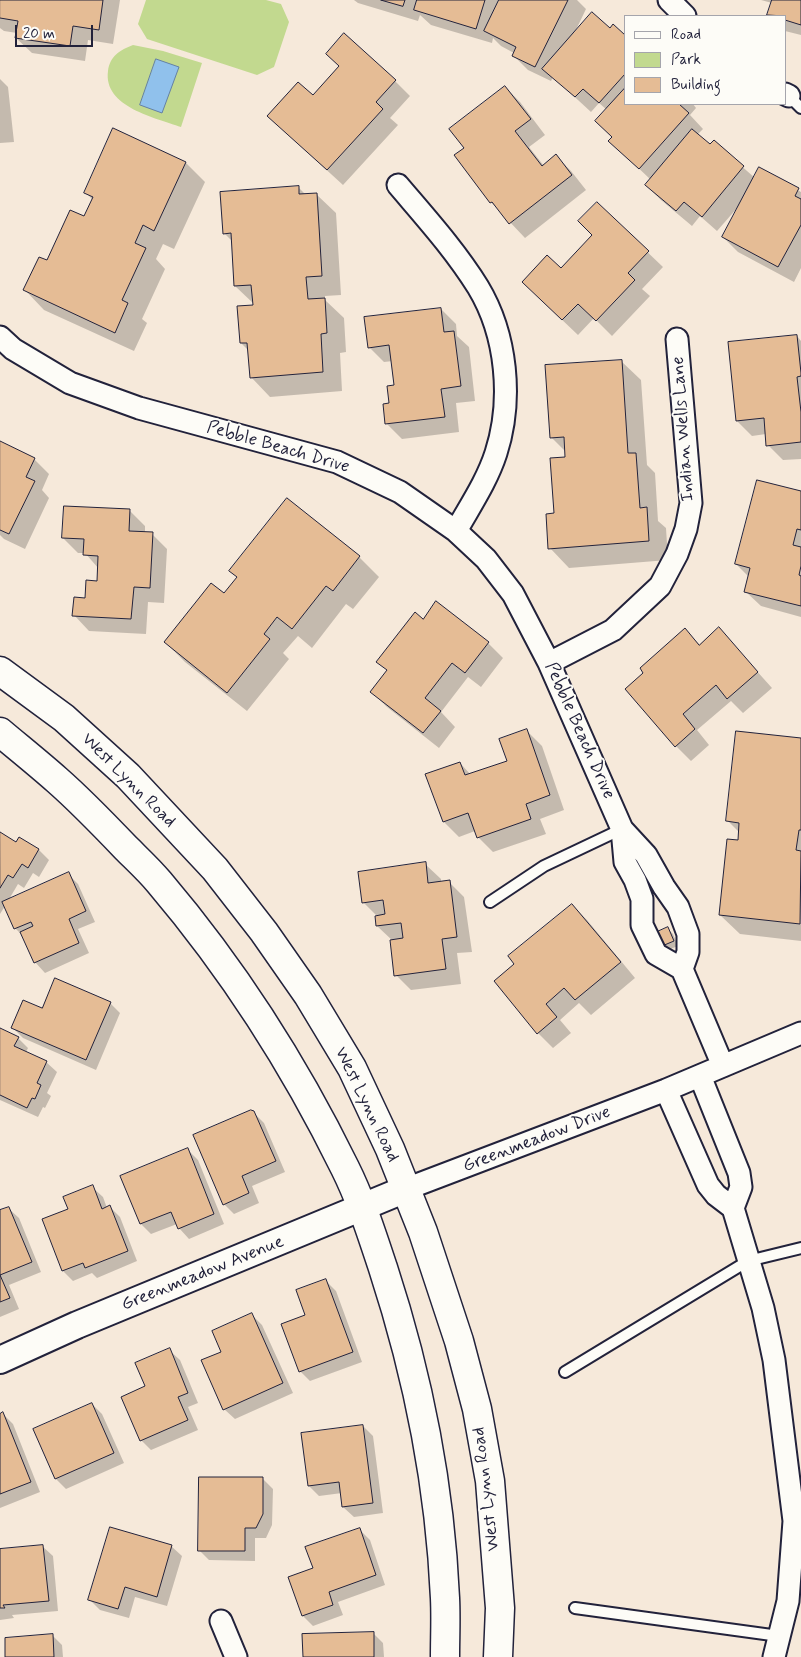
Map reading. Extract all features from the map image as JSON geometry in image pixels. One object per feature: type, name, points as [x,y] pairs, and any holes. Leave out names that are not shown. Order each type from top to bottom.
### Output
[{"type":"main road","name":"West Lynn Road","points":[[0,671],[64,718],[128,776],[215,869],[264,932],[308,995],[352,1068],[390,1149],[423,1232],[459,1341],[477,1409],[490,1481],[500,1608],[498,1657]]},
{"type":"main road","points":[[0,732],[58,781],[105,826],[158,881],[213,949],[256,1011],[297,1076],[346,1170],[362,1208],[396,1308],[412,1366],[428,1448],[439,1527],[446,1599],[445,1657]]},
{"type":"street","points":[[669,0],[684,15]]},
{"type":"street","points":[[398,185],[454,252],[479,288],[495,323],[505,370],[506,409],[496,453],[482,484],[456,531]]},
{"type":"street","name":"Pebble Beach Drive","points":[[0,337],[13,348],[70,383],[130,405],[337,462],[400,492],[456,531],[486,559],[513,594],[549,663],[622,829],[625,862],[642,898],[642,925],[656,954],[682,969],[688,952],[688,934],[674,899],[664,887],[646,854],[622,829]]},
{"type":"street","name":"Indian Wells Lane","points":[[549,663],[613,630],[660,586],[677,554],[686,529],[691,503],[677,339]]},
{"type":"street","points":[[642,916],[647,904],[655,896],[666,895],[674,899]]},
{"type":"street","points":[[682,969],[723,1066]]},
{"type":"street","name":"Greenmeadow Drive","points":[[406,1189],[666,1090],[801,1033]]},
{"type":"street","points":[[700,1076],[739,1173],[741,1187],[733,1208],[763,1308],[774,1360],[796,1490],[788,1601],[774,1657]]},
{"type":"street","points":[[666,1090],[708,1185],[716,1195],[733,1208]]},
{"type":"street","name":"Greenmeadow Avenue","points":[[0,1360],[86,1322],[406,1189]]},
{"type":"street","points":[[220,1621],[236,1657]]},
{"type":"lane","points":[[490,902],[544,866],[622,829]]},
{"type":"lane","points":[[566,1372],[748,1261],[801,1248]]},
{"type":"lane","points":[[576,1608],[779,1636]]},
{"type":"green space","points":[[146,0],[266,0],[281,4],[289,22],[274,67],[257,75],[147,39],[138,24]]},
{"type":"green space","points":[[133,45],[163,51],[202,63],[181,127],[133,109],[114,94],[109,83],[109,66],[116,54]]},
{"type":"water","points":[[156,59],[179,67],[162,113],[140,105]]},
{"type":"building","points":[[0,0],[103,0],[99,30],[73,26],[70,46],[15,38],[18,21],[0,18]]},
{"type":"building","points":[[381,0],[405,0],[403,6]]},
{"type":"building","points":[[417,0],[485,0],[476,29],[414,10]]},
{"type":"building","points":[[499,0],[568,0],[535,67],[512,56],[516,47],[484,31]]},
{"type":"building","points":[[772,0],[801,0],[801,25],[786,20],[786,15],[767,15]]},
{"type":"building","points":[[592,12],[610,28],[613,24],[624,34],[624,75],[599,103],[583,89],[575,97],[542,69]]},
{"type":"building","points":[[344,33],[396,80],[376,102],[383,109],[327,170],[267,116],[298,82],[313,95],[339,66],[326,54]]},
{"type":"building","points":[[505,86],[531,119],[515,131],[542,166],[556,154],[572,175],[509,224],[492,202],[490,203],[454,155],[464,148],[449,129]]},
{"type":"building","points":[[624,89],[624,105],[680,105],[689,113],[639,169],[608,141],[612,137],[595,121]]},
{"type":"building","points":[[113,128],[186,162],[154,231],[143,225],[135,243],[146,248],[122,300],[128,303],[115,333],[23,290],[39,257],[47,260],[70,210],[84,216],[93,197],[84,193]]},
{"type":"building","points":[[692,129],[710,144],[714,140],[744,166],[702,217],[684,202],[676,211],[645,185]]},
{"type":"building","points":[[759,167],[799,188],[795,196],[801,199],[801,225],[778,267],[722,237]]},
{"type":"building","points":[[299,186],[299,194],[317,193],[322,276],[306,277],[308,299],[325,298],[327,333],[321,334],[323,372],[250,378],[247,343],[240,343],[237,306],[253,305],[251,285],[234,286],[231,233],[223,234],[220,192]]},
{"type":"building","points":[[597,202],[649,251],[628,273],[635,280],[596,321],[578,304],[562,320],[522,282],[547,255],[561,268],[592,235],[578,221]]},
{"type":"building","points":[[441,308],[444,332],[454,331],[461,386],[441,389],[445,417],[385,424],[383,404],[389,403],[387,386],[394,385],[389,345],[368,348],[364,317]]},
{"type":"building","points":[[797,335],[801,373],[801,376],[797,377],[801,412],[801,442],[766,446],[764,418],[736,421],[728,342]]},
{"type":"building","points":[[622,360],[628,453],[636,453],[640,508],[647,507],[649,541],[548,549],[546,514],[554,513],[550,458],[565,457],[564,437],[550,438],[545,365]]},
{"type":"building","points":[[0,441],[35,458],[26,477],[35,481],[9,534],[0,530]]},
{"type":"building","points":[[757,480],[801,491],[801,530],[797,529],[793,545],[801,547],[799,575],[801,576],[801,606],[744,592],[750,568],[735,564]]},
{"type":"building","points":[[287,498],[360,556],[333,591],[326,586],[292,629],[277,617],[264,634],[270,639],[227,693],[164,642],[211,583],[224,593],[237,577],[229,571]]},
{"type":"building","points":[[64,506],[130,509],[129,531],[153,532],[150,588],[134,587],[131,619],[72,616],[74,597],[85,598],[86,580],[97,581],[98,556],[83,555],[84,539],[62,538]]},
{"type":"building","points":[[436,601],[489,642],[465,673],[452,663],[425,698],[441,711],[423,733],[370,692],[387,670],[376,662],[415,612],[423,619]]},
{"type":"building","points":[[719,627],[758,672],[727,699],[716,685],[683,714],[695,729],[675,747],[625,689],[643,673],[640,668],[685,628],[699,645]]},
{"type":"building","points":[[527,729],[550,795],[526,804],[531,819],[477,838],[468,813],[443,822],[425,774],[460,762],[465,775],[507,761],[499,739]]},
{"type":"building","points":[[736,731],[801,738],[801,830],[799,830],[796,850],[801,851],[800,924],[719,915],[727,839],[738,840],[739,823],[726,821]]},
{"type":"building","points":[[0,832],[16,842],[19,837],[39,849],[28,868],[22,864],[13,878],[8,875],[0,888]]},
{"type":"building","points":[[426,862],[428,883],[450,880],[457,937],[442,939],[446,969],[394,976],[390,940],[403,938],[401,923],[376,926],[375,916],[385,914],[383,900],[362,903],[358,872]]},
{"type":"building","points":[[69,872],[86,911],[69,919],[79,943],[34,963],[20,932],[33,926],[31,922],[14,929],[2,902]]},
{"type":"building","points":[[572,904],[621,962],[575,1000],[564,988],[546,1004],[557,1017],[537,1034],[494,981],[514,964],[508,956]]},
{"type":"building","points":[[668,927],[674,941],[662,946],[657,932]]},
{"type":"building","points":[[55,978],[111,1002],[86,1060],[11,1028],[23,1000],[42,1008]]},
{"type":"building","points":[[0,1028],[19,1037],[14,1046],[47,1061],[37,1083],[41,1085],[35,1099],[32,1098],[27,1108],[0,1095]]},
{"type":"building","points":[[251,1110],[254,1111],[276,1161],[242,1176],[249,1193],[223,1205],[193,1135]]},
{"type":"building","points":[[188,1148],[214,1214],[178,1229],[171,1212],[140,1224],[120,1176]]},
{"type":"building","points":[[93,1185],[102,1209],[110,1205],[128,1251],[85,1268],[83,1263],[62,1271],[42,1219],[68,1209],[63,1197]]},
{"type":"building","points":[[9,1207],[32,1262],[0,1275],[0,1210]]},
{"type":"building","points":[[0,1275],[10,1298],[0,1302]]},
{"type":"building","points":[[326,1279],[353,1352],[299,1372],[281,1324],[305,1315],[296,1290]]},
{"type":"building","points":[[252,1313],[283,1383],[223,1410],[201,1360],[221,1352],[212,1331]]},
{"type":"building","points":[[170,1348],[188,1393],[178,1397],[188,1420],[140,1441],[121,1397],[145,1386],[135,1363]]},
{"type":"building","points":[[92,1403],[114,1453],[55,1479],[33,1429]]},
{"type":"building","points":[[3,1412],[31,1482],[0,1494],[0,1414]]},
{"type":"building","points":[[363,1425],[373,1503],[342,1507],[339,1482],[308,1486],[301,1433]]},
{"type":"building","points":[[199,1477],[263,1477],[263,1514],[256,1528],[245,1528],[245,1551],[198,1551]]},
{"type":"building","points":[[110,1527],[172,1545],[157,1597],[125,1587],[118,1609],[88,1600]]},
{"type":"building","points":[[360,1528],[376,1575],[329,1592],[333,1605],[302,1616],[288,1577],[313,1568],[305,1547]]},
{"type":"building","points":[[43,1545],[49,1601],[3,1605],[5,1608],[0,1608],[0,1549]]},
{"type":"building","points":[[374,1632],[374,1657],[303,1657],[302,1634]]},
{"type":"building","points":[[53,1634],[54,1657],[5,1657],[5,1638]]}]
